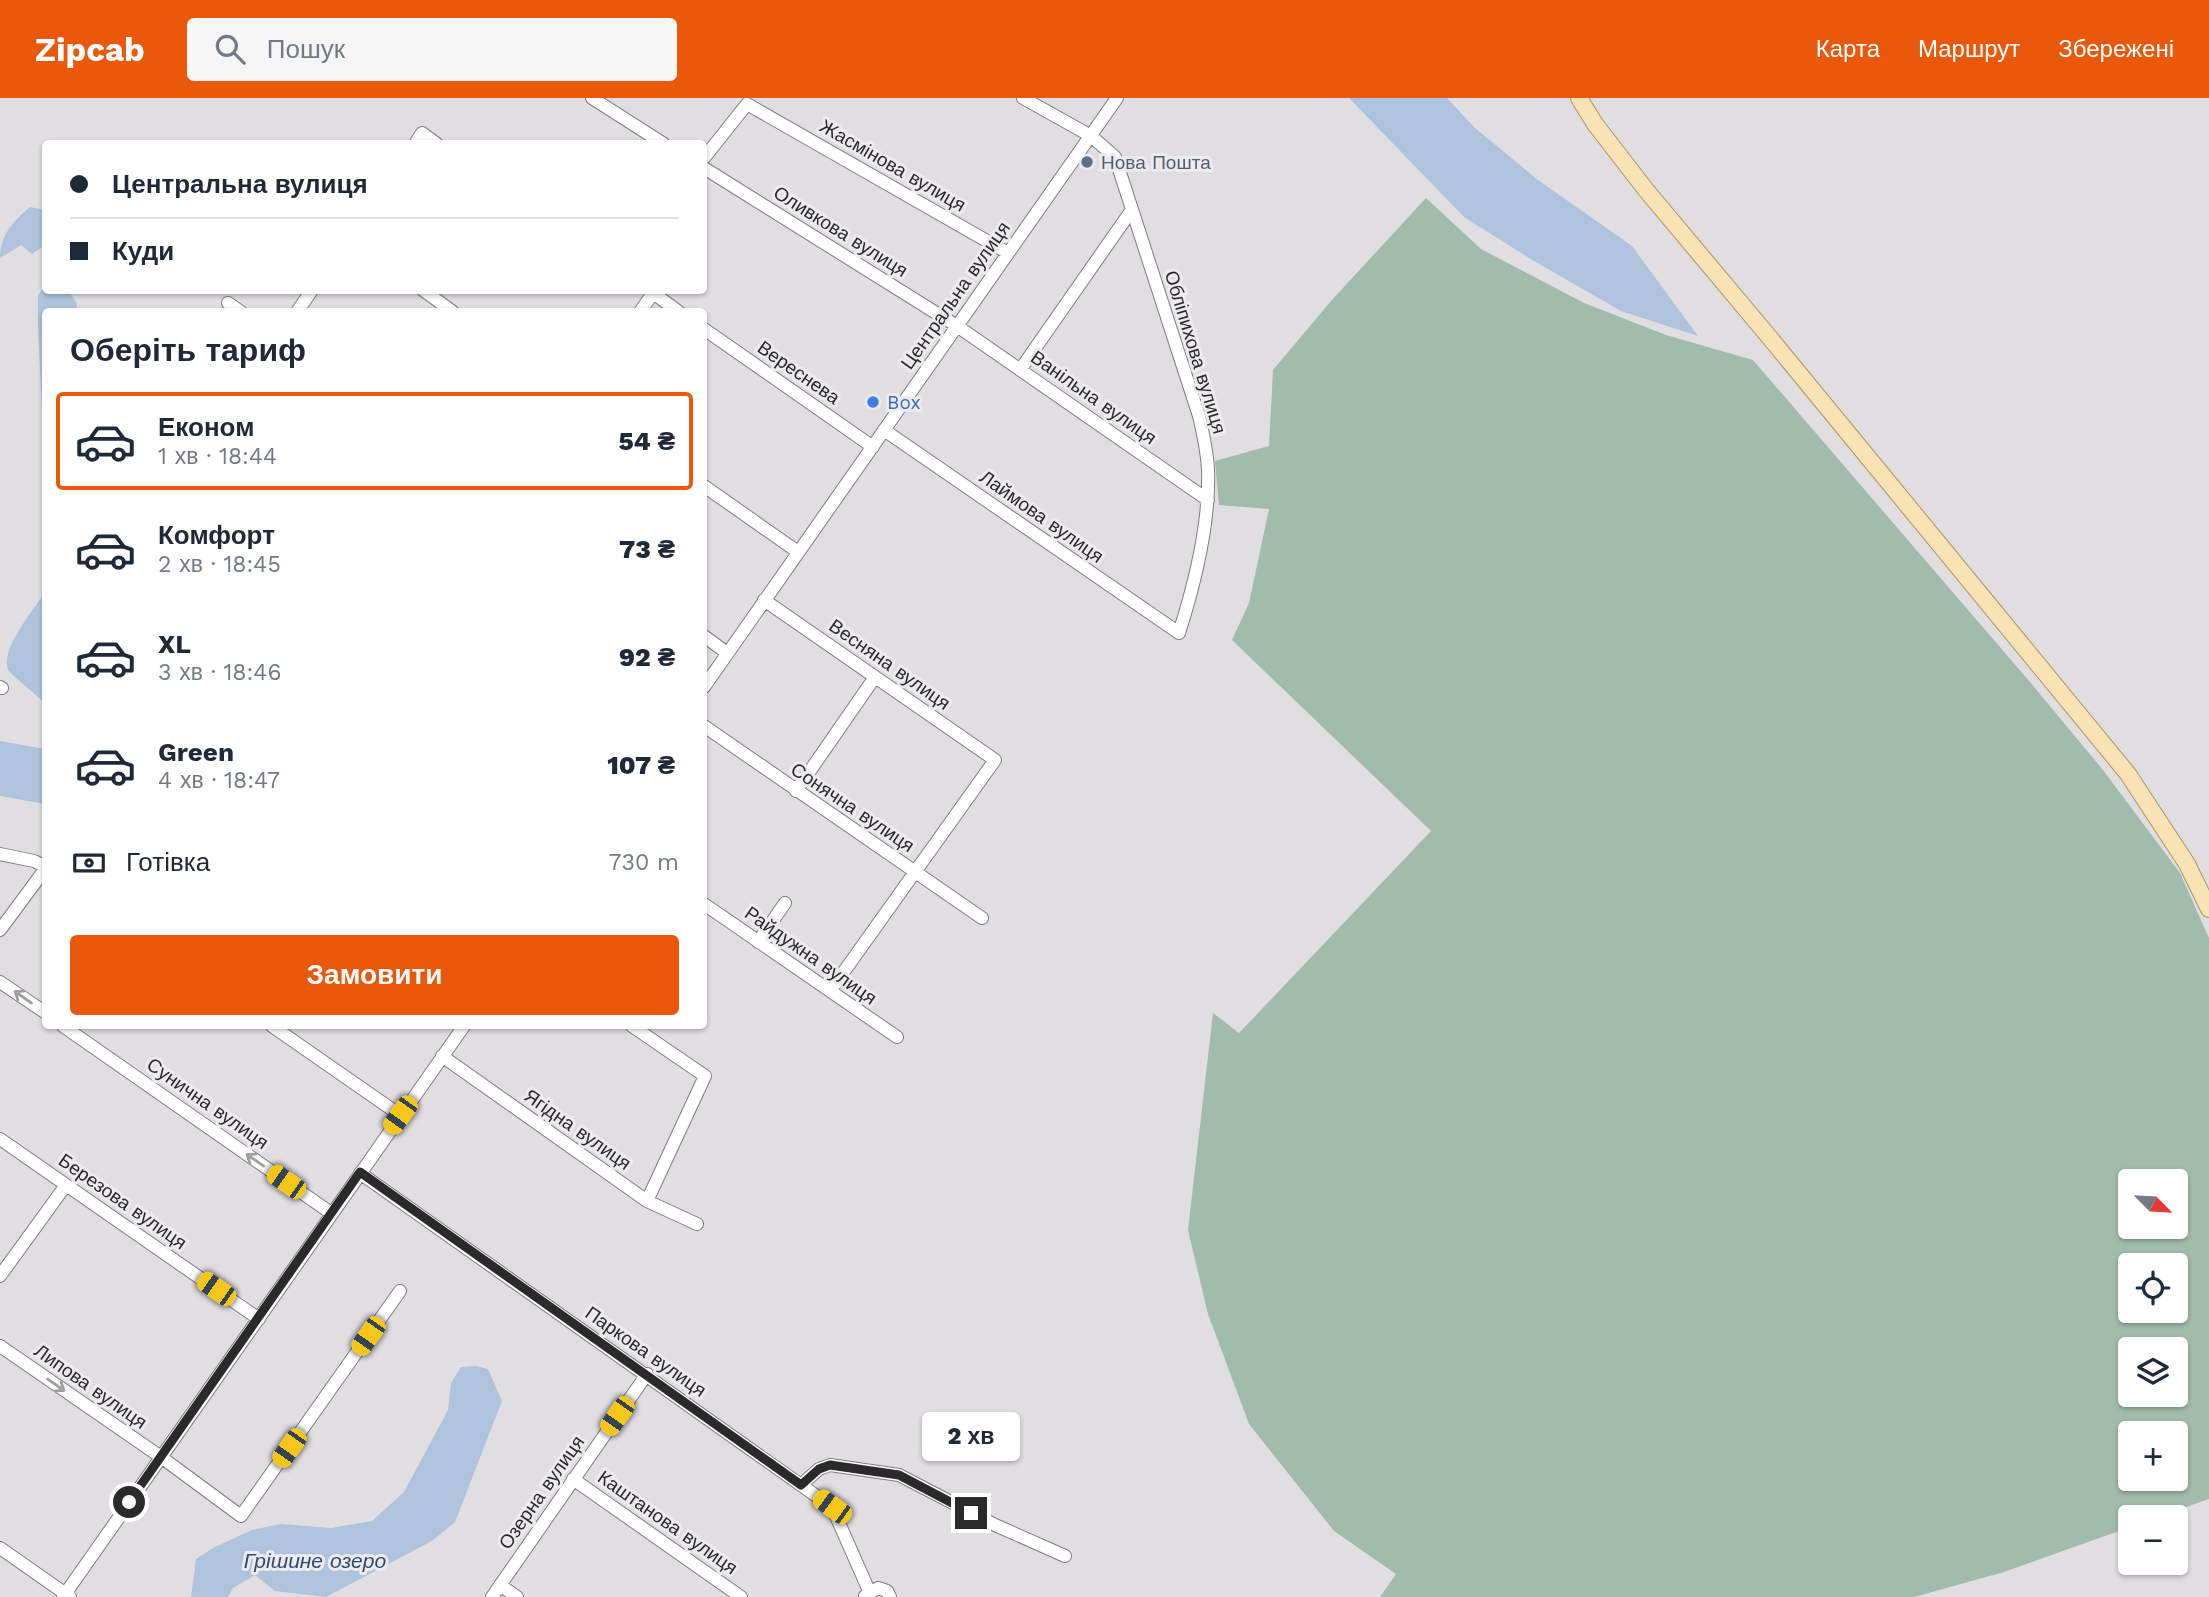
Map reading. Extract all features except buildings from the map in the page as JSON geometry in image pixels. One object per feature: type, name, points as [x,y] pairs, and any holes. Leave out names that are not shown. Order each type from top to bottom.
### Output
[{"type":"main road","points":[[1579,98],[1639,181],[1839,420],[2128,774],[2187,864],[2209,909]]},
{"type":"street","points":[[592,98],[658,140]]},
{"type":"street","name":"Обліпихова вулиця","points":[[1023,98],[1039,101],[1091,136],[1115,157],[1199,416],[1205,445],[1208,500],[1196,567],[1179,633]]},
{"type":"street","name":"Центральна вулиця","points":[[707,683],[1117,98]]},
{"type":"street","name":"Жасмінова вулиця","points":[[707,154],[747,104],[1008,253]]},
{"type":"street","name":"Оливкова вулиця","points":[[707,171],[957,326]]},
{"type":"street","points":[[1020,370],[1131,211]]},
{"type":"street","points":[[428,294],[448,308]]},
{"type":"street","points":[[654,294],[673,308]]},
{"type":"street","points":[[229,303],[236,308]]},
{"type":"street","name":"Ванільна вулиця","points":[[957,326],[1208,500]]},
{"type":"street","name":"Вереснева","points":[[707,331],[873,447]]},
{"type":"street","name":"Лаймова вулиця","points":[[884,430],[1179,633]]},
{"type":"street","points":[[707,488],[798,552]]},
{"type":"street","name":"Весняна вулиця","points":[[764,600],[995,760],[915,872]]},
{"type":"street","points":[[707,638],[727,653]]},
{"type":"street","points":[[796,791],[875,677]]},
{"type":"street","name":"Сонячна вулиця","points":[[707,728],[982,918]]},
{"type":"street","points":[[0,854],[42,865]]},
{"type":"street","points":[[0,930],[42,872]]},
{"type":"street","points":[[830,991],[915,872]]},
{"type":"street","points":[[758,942],[785,903]]},
{"type":"street","name":"Райдужна вулиця","points":[[707,906],[897,1037]]},
{"type":"street","points":[[0,982],[42,1010]]},
{"type":"street","name":"Сунична вулиця","points":[[67,1029],[331,1213]]},
{"type":"street","points":[[276,1029],[400,1115]]},
{"type":"street","points":[[0,1548],[66,1596],[462,1029]]},
{"type":"street","points":[[636,1029],[705,1076],[647,1201]]},
{"type":"street","name":"Ягідна вулиця","points":[[442,1056],[647,1201],[697,1224]]},
{"type":"street","name":"Березова вулиця","points":[[0,1139],[259,1319]]},
{"type":"street","name":"Паркова вулиця","points":[[360,1172],[832,1507],[867,1595]]},
{"type":"street","points":[[0,1276],[66,1185]]},
{"type":"street","name":"Липова вулиця","points":[[0,1346],[241,1516],[400,1291]]},
{"type":"street","name":"Озерна вулиця","points":[[492,1597],[646,1374]]},
{"type":"street","points":[[801,1485],[819,1469],[830,1465],[899,1475],[995,1525],[1065,1556]]},
{"type":"street","name":"Каштанова вулиця","points":[[573,1479],[741,1597]]},
{"type":"street","points":[[500,1585],[517,1597]]},
{"type":"street","points":[[867,1595],[878,1588],[887,1591],[890,1597]]},
{"type":"green space","points":[[1426,198],[1481,249],[1584,303],[1666,335],[1753,360],[2103,770],[2180,873],[2209,938],[2209,1499],[2188,1506],[2118,1505],[2118,1531],[2004,1572],[1914,1597],[1380,1597],[1396,1574],[1334,1531],[1249,1424],[1208,1314],[1188,1230],[1213,1013],[1239,1033],[1431,831],[1232,640],[1249,603],[1269,509],[1219,505],[1215,461],[1269,446],[1273,370],[1331,301]]},
{"type":"water","points":[[1349,98],[1447,98],[1475,128],[1538,180],[1632,246],[1698,336],[1621,311],[1464,217]]},
{"type":"water","points":[[30,207],[42,209],[42,247],[32,254],[21,245],[0,258],[2,243],[18,218]]},
{"type":"water","points":[[42,290],[42,294],[71,294],[77,304],[76,308],[42,308],[42,408],[38,328],[38,295]]},
{"type":"water","points":[[42,596],[42,701],[8,670],[9,651]]},
{"type":"water","points":[[0,741],[42,748],[42,803],[0,796]]},
{"type":"water","name":"Грішине озеро","points":[[476,1366],[488,1369],[502,1401],[455,1522],[432,1541],[326,1597],[275,1591],[255,1575],[233,1588],[228,1597],[191,1597],[196,1559],[252,1530],[281,1524],[331,1528],[372,1521],[404,1492],[448,1410],[451,1383],[461,1367]]},
{"type":"place","name":"Нова Пошта","points":[[1087,162]]},
{"type":"place","name":"Box","points":[[873,402]]},
{"type":"route","points":[[129,1502],[360,1172],[801,1485],[819,1469],[830,1465],[899,1475],[971,1513]]}]
